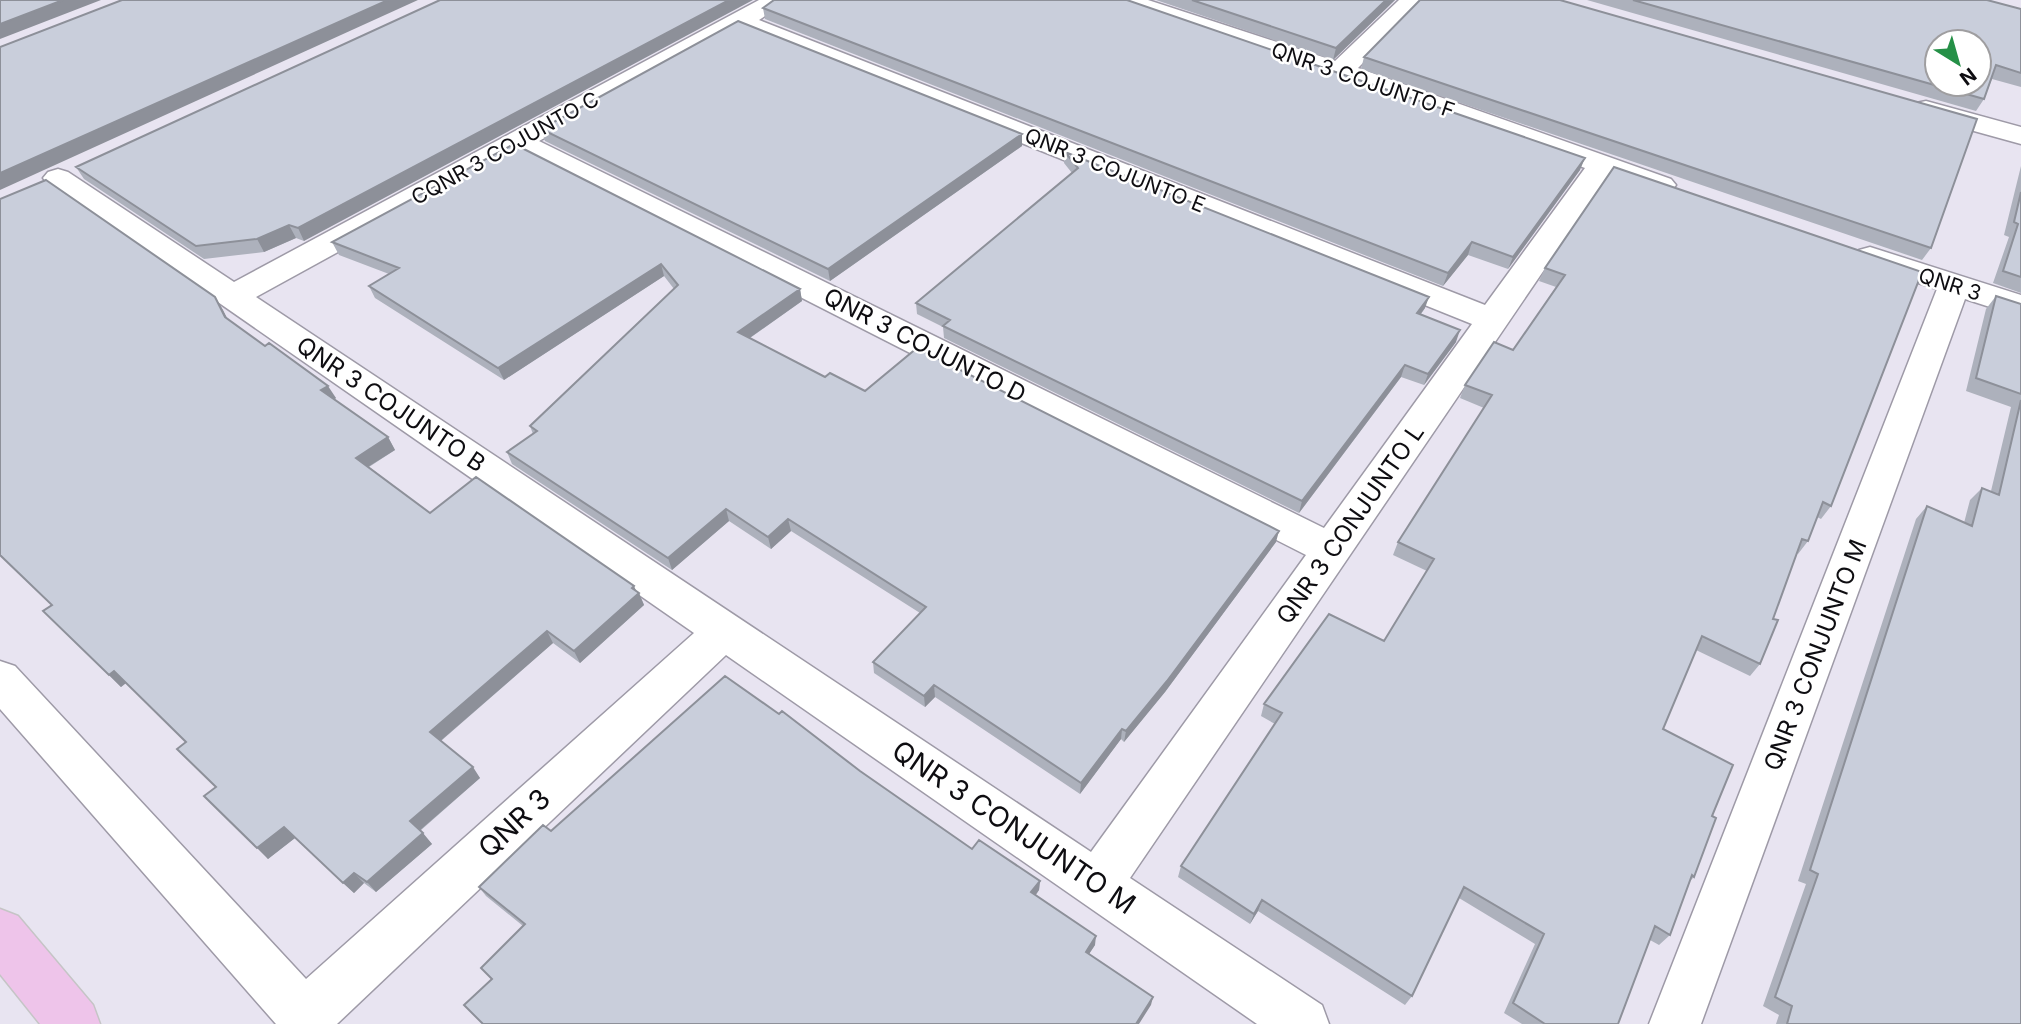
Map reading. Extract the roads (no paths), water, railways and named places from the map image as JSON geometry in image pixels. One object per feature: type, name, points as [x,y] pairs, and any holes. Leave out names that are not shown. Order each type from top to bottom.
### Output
[{"type":"main road","points":[[0,933],[66,1016]]},
{"type":"main road","points":[[0,960],[66,1016]]},
{"type":"street","name":"CQNR 3 COJUNTO C","points":[[233,296],[777,0]]},
{"type":"street","name":"QNR 3 COJUNTO F","points":[[1124,0],[1340,71],[1601,164]]},
{"type":"street","points":[[1340,71],[1413,0]]},
{"type":"street","name":"QNR 3 COJUNTO E","points":[[738,21],[1492,320]]},
{"type":"street","points":[[1900,101],[2021,136]]},
{"type":"street","name":"QNR 3 COJUNTO D","points":[[517,141],[1332,550]]},
{"type":"street","points":[[1601,164],[1693,196]]},
{"type":"street","name":"QNR 3 CONJUNTO L","points":[[1098,883],[1601,164]]},
{"type":"street","name":"QNR 3 COJUNTO B","points":[[58,177],[725,630]]},
{"type":"street","name":"QNR 3","points":[[1837,245],[2021,306]]},
{"type":"street","name":"QNR 3 CONJUNTO M","points":[[1675,1024],[1954,286]]},
{"type":"street","name":"QNR 3","points":[[0,679],[308,1020],[725,630]]},
{"type":"street","name":"QNR 3 CONJUNTO M","points":[[725,630],[1303,1024]]}]
